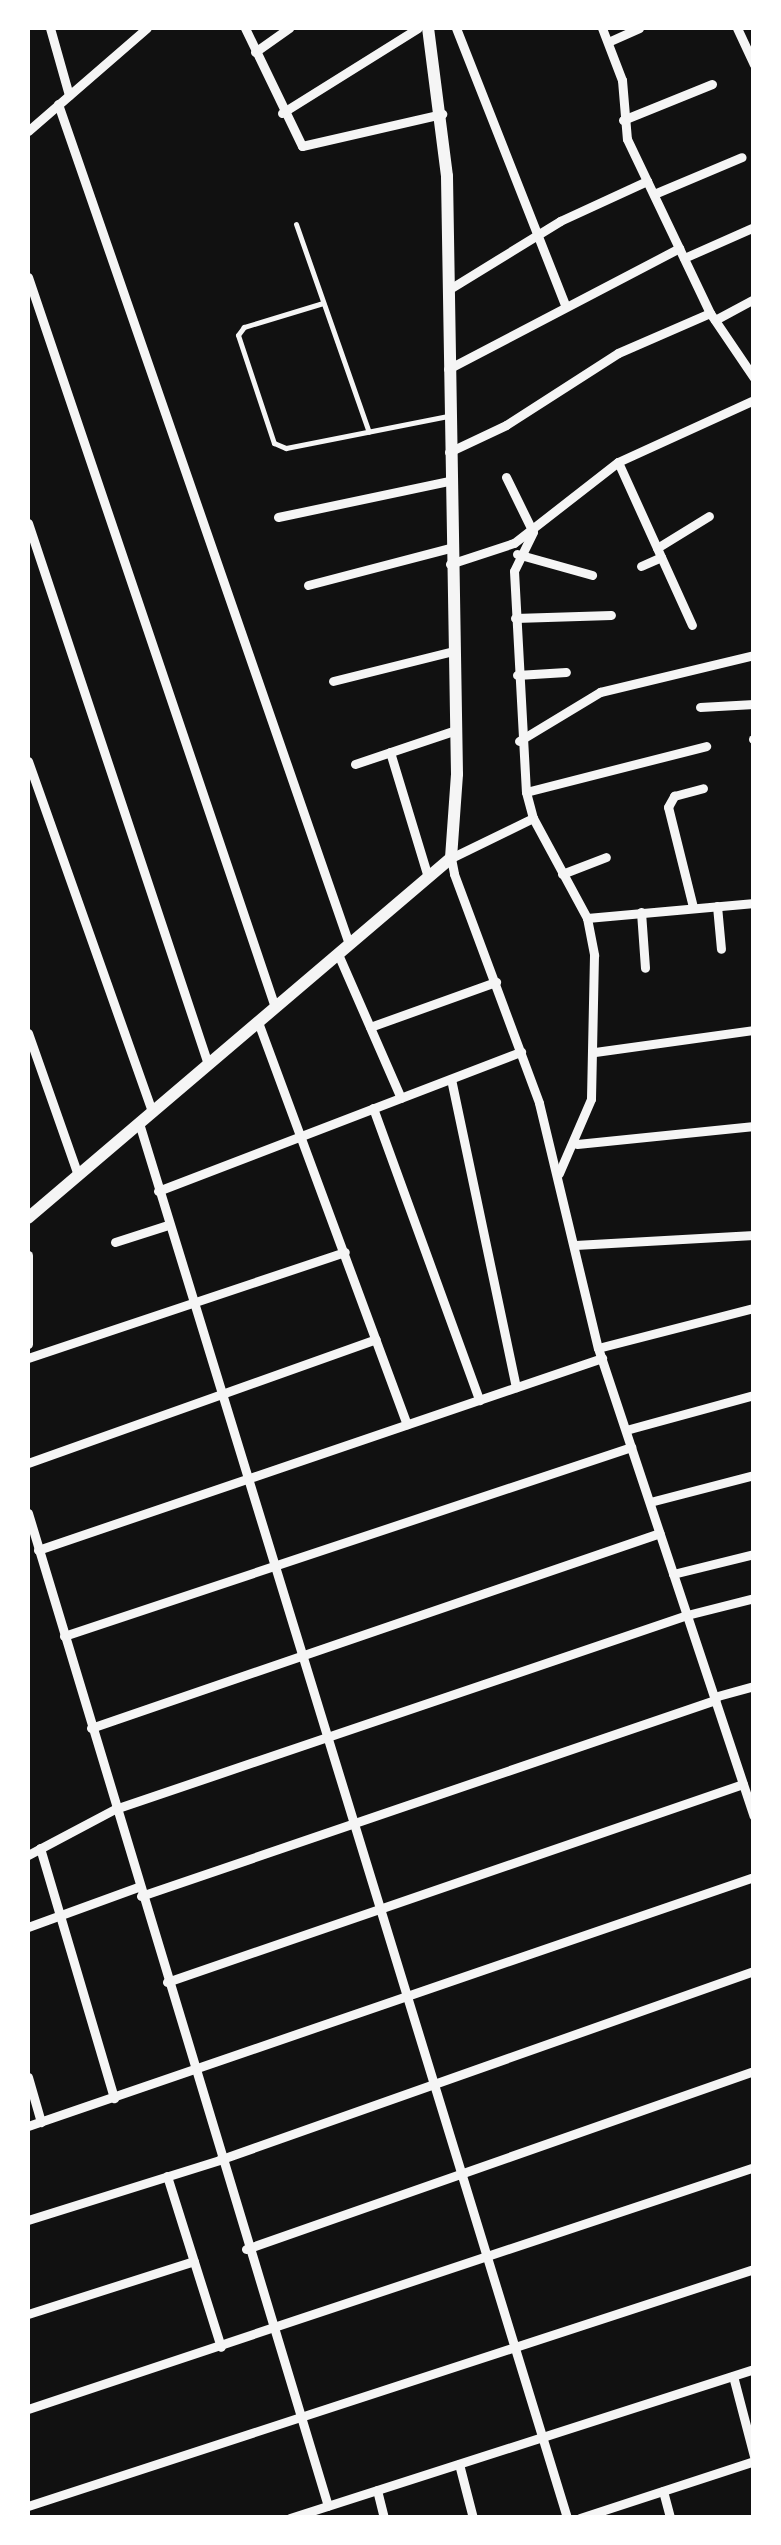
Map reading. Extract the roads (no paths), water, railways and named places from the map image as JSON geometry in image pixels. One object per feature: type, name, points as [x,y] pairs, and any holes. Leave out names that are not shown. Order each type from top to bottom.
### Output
[{"type":"main road","points":[[28,1218],[452,858],[456,730],[448,290],[442,114],[428,28]]},
{"type":"street","points":[[50,28],[69,95]]},
{"type":"street","points":[[28,131],[147,28]]},
{"type":"street","points":[[244,28],[294,138],[308,148],[442,114]]},
{"type":"street","points":[[255,52],[289,28]]},
{"type":"street","points":[[282,114],[418,28]]},
{"type":"street","points":[[456,28],[565,306]]},
{"type":"street","points":[[602,28],[622,80],[623,120],[647,180],[712,316],[754,378]]},
{"type":"street","points":[[608,42],[639,28]]},
{"type":"street","points":[[737,28],[754,64]]},
{"type":"street","points":[[623,120],[712,84]]},
{"type":"street","points":[[58,104],[349,944]]},
{"type":"street","points":[[654,194],[742,156]]},
{"type":"street","points":[[448,290],[538,236],[647,180]]},
{"type":"street","points":[[448,369],[565,306],[682,253],[754,227]]},
{"type":"street","points":[[28,277],[275,1007]]},
{"type":"street","points":[[449,452],[506,426],[618,353],[754,299]]},
{"type":"street","points":[[559,1173],[576,1144],[591,1100],[595,1052],[594,955],[587,918],[533,818],[526,792],[519,741],[515,618],[518,554],[533,532],[618,462],[754,400]]},
{"type":"street","points":[[618,462],[692,625]]},
{"type":"street","points":[[506,477],[533,532]]},
{"type":"street","points":[[278,517],[449,482]]},
{"type":"street","points":[[641,566],[710,516]]},
{"type":"street","points":[[28,522],[208,1064]]},
{"type":"street","points":[[450,564],[533,532]]},
{"type":"street","points":[[308,585],[450,548]]},
{"type":"street","points":[[518,554],[592,575]]},
{"type":"street","points":[[515,618],[611,615]]},
{"type":"street","points":[[332,680],[453,651]]},
{"type":"street","points":[[519,741],[600,692],[754,655]]},
{"type":"street","points":[[517,675],[566,672]]},
{"type":"street","points":[[700,707],[754,704]]},
{"type":"street","points":[[356,764],[456,730]]},
{"type":"street","points":[[526,792],[706,746]]},
{"type":"street","points":[[390,752],[428,877]]},
{"type":"street","points":[[28,760],[152,1112]]},
{"type":"street","points":[[693,907],[668,807],[674,796],[703,788]]},
{"type":"street","points":[[533,818],[452,858],[559,1173],[600,1353],[754,1816]]},
{"type":"street","points":[[562,874],[606,858]]},
{"type":"street","points":[[587,918],[754,903]]},
{"type":"street","points":[[717,906],[721,949]]},
{"type":"street","points":[[641,912],[644,968]]},
{"type":"street","points":[[338,954],[401,1098]]},
{"type":"street","points":[[370,1028],[496,982]]},
{"type":"street","points":[[258,1022],[407,1424]]},
{"type":"street","points":[[595,1052],[754,1030]]},
{"type":"street","points":[[28,1033],[78,1175]]},
{"type":"street","points":[[158,1191],[521,1052]]},
{"type":"street","points":[[451,1079],[516,1387]]},
{"type":"street","points":[[374,1108],[478,1400]]},
{"type":"street","points":[[139,1123],[298,1657],[566,2518]]},
{"type":"street","points":[[576,1144],[642,1142],[754,1126]]},
{"type":"street","points":[[115,1242],[168,1225]]},
{"type":"street","points":[[575,1245],[754,1234]]},
{"type":"street","points":[[28,1358],[344,1252]]},
{"type":"street","points":[[28,1255],[28,1344]]},
{"type":"street","points":[[38,1550],[516,1387],[600,1353],[754,1308]]},
{"type":"street","points":[[28,1463],[376,1339]]},
{"type":"street","points":[[626,1430],[754,1395]]},
{"type":"street","points":[[64,1636],[632,1447]]},
{"type":"street","points":[[650,1502],[754,1474]]},
{"type":"street","points":[[28,1514],[219,2160],[328,2506]]},
{"type":"street","points":[[90,1728],[660,1532]]},
{"type":"street","points":[[674,1574],[754,1554]]},
{"type":"street","points":[[28,1854],[115,1809],[687,1614],[754,1598]]},
{"type":"street","points":[[28,1927],[754,1686]]},
{"type":"street","points":[[167,1982],[742,1780],[754,1771]]},
{"type":"street","points":[[40,1848],[114,2098]]},
{"type":"street","points":[[28,2126],[195,2072],[754,1877]]},
{"type":"street","points":[[28,2220],[219,2160],[754,1972]]},
{"type":"street","points":[[246,2249],[754,2071]]},
{"type":"street","points":[[28,2078],[41,2122]]},
{"type":"street","points":[[28,2409],[754,2167]]},
{"type":"street","points":[[167,2176],[221,2347]]},
{"type":"street","points":[[28,2314],[194,2261]]},
{"type":"street","points":[[28,2506],[754,2269]]},
{"type":"street","points":[[290,2517],[754,2369]]},
{"type":"street","points":[[580,2518],[754,2458],[734,2376]]},
{"type":"street","points":[[459,2464],[473,2518]]},
{"type":"street","points":[[377,2490],[384,2518]]},
{"type":"street","points":[[662,2491],[670,2518]]},
{"type":"lane","points":[[296,224],[368,432]]},
{"type":"lane","points":[[323,303],[244,327],[238,334],[272,439],[286,448],[448,416]]}]
